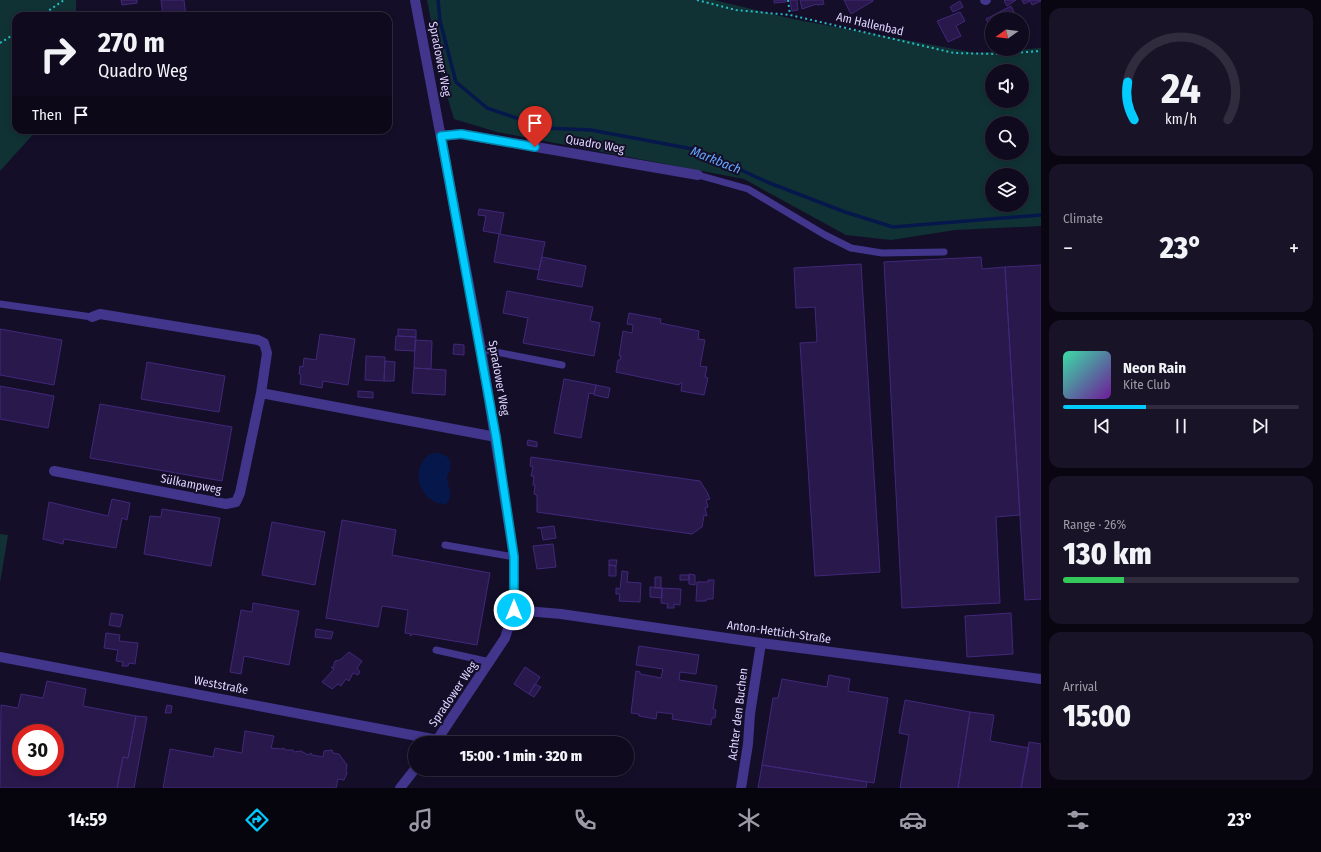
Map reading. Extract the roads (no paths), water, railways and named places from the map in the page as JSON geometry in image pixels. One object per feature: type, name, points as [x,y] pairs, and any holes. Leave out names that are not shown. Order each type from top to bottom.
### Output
[{"type":"street","name":"Spradower Weg","points":[[415,0],[481,349],[514,557],[514,610],[505,638],[441,736]]},
{"type":"street","name":"Quadro Weg","points":[[441,136],[461,134],[698,175]]},
{"type":"street","name":"Sülkampweg","points":[[54,471],[226,504],[236,502],[240,493],[261,393],[267,353],[264,343],[258,340],[100,314],[92,317]]},
{"type":"street","points":[[261,393],[496,437]]},
{"type":"street","name":"Anton-Hettich-Straße","points":[[514,610],[561,614],[760,643],[1041,679]]},
{"type":"street","name":"Achter den Buchen","points":[[741,788],[748,744],[750,714],[760,643]]},
{"type":"street","name":"Weststraße","points":[[0,657],[408,736]]},
{"type":"street","points":[[400,788],[409,776]]},
{"type":"lane","points":[[698,175],[748,190],[825,235],[851,248],[882,253],[944,252]]},
{"type":"lane","points":[[0,304],[92,317]]},
{"type":"lane","points":[[481,349],[562,365]]},
{"type":"lane","points":[[445,545],[514,557]]},
{"type":"lane","points":[[436,650],[490,662]]},
{"type":"water","points":[[432,453],[442,454],[449,459],[451,467],[447,480],[450,498],[446,504],[429,498],[423,492],[420,484],[420,467],[425,459]]},
{"type":"waterway","name":"Markbach","points":[[438,0],[440,21],[456,82],[487,108],[546,128],[591,130],[698,150],[767,182],[845,212],[893,227],[1041,215]]}]
